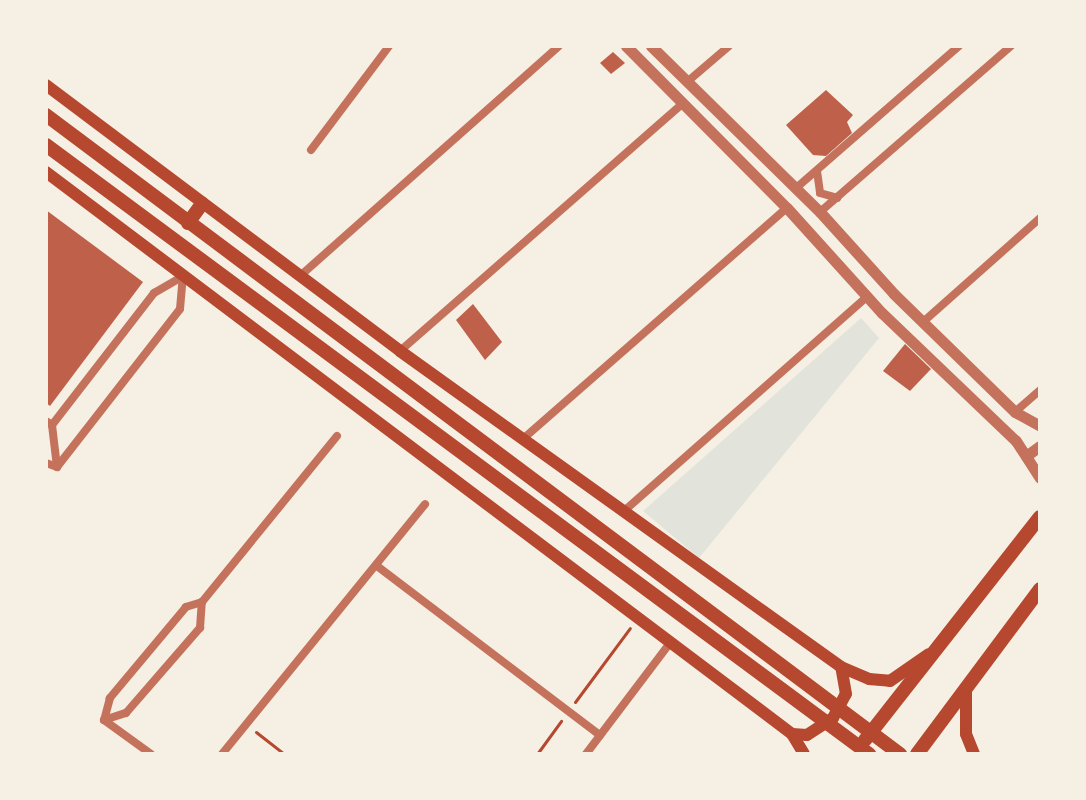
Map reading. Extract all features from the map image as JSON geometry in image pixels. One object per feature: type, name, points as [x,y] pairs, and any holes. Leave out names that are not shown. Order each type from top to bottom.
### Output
[{"type":"main road","points":[[46,85],[400,351],[841,667],[869,679],[890,681],[932,652]]},
{"type":"main road","points":[[46,115],[900,754]]},
{"type":"main road","points":[[46,145],[405,415],[869,754]]},
{"type":"main road","points":[[46,172],[792,734],[804,754]]},
{"type":"main road","points":[[188,223],[202,204]]},
{"type":"main road","points":[[854,754],[1040,517]]},
{"type":"main road","points":[[917,754],[1040,589]]},
{"type":"main road","points":[[792,734],[807,735],[833,718],[846,694],[841,667]]},
{"type":"main road","points":[[966,692],[966,734],[974,754]]},
{"type":"street","points":[[311,150],[389,46]]},
{"type":"street","points":[[300,276],[559,46]]},
{"type":"street","points":[[626,46],[1026,456],[1040,478]]},
{"type":"street","points":[[651,46],[820,212],[923,322],[1015,412],[1040,426]]},
{"type":"street","points":[[687,82],[729,46]]},
{"type":"street","points":[[795,189],[959,46]]},
{"type":"street","points":[[820,212],[1011,46]]},
{"type":"street","points":[[400,351],[681,105]]},
{"type":"street","points":[[739,161],[753,148]]},
{"type":"street","points":[[817,170],[820,193],[837,198]]},
{"type":"street","points":[[524,438],[787,208]]},
{"type":"street","points":[[923,322],[1040,218]]},
{"type":"street","points":[[57,467],[49,423],[154,293],[183,276]]},
{"type":"street","points":[[57,467],[180,309],[183,276]]},
{"type":"street","points":[[624,511],[868,296]]},
{"type":"street","points":[[1015,412],[1040,390]]},
{"type":"street","points":[[104,720],[110,698],[186,607],[202,602],[337,436]]},
{"type":"street","points":[[1026,456],[1040,446]]},
{"type":"street","points":[[46,463],[57,467]]},
{"type":"street","points":[[222,754],[425,504]]},
{"type":"street","points":[[377,566],[600,735]]},
{"type":"street","points":[[104,720],[126,713],[200,628],[202,602]]},
{"type":"street","points":[[586,754],[670,643]]},
{"type":"street","points":[[104,720],[151,754]]},
{"type":"path","points":[[537,754],[637,618]]},
{"type":"path","points":[[246,725],[284,754]]},
{"type":"shaded area","points":[[861,318],[879,338],[699,558],[643,511]]},
{"type":"building","points":[[613,52],[625,63],[611,74],[600,63]]},
{"type":"building","points":[[826,90],[853,115],[847,122],[852,133],[826,156],[813,155],[786,125]]},
{"type":"building","points":[[46,210],[143,282],[50,406],[46,403]]},
{"type":"building","points":[[473,304],[502,342],[485,360],[456,320]]},
{"type":"building","points":[[905,344],[931,369],[910,391],[883,371]]}]
